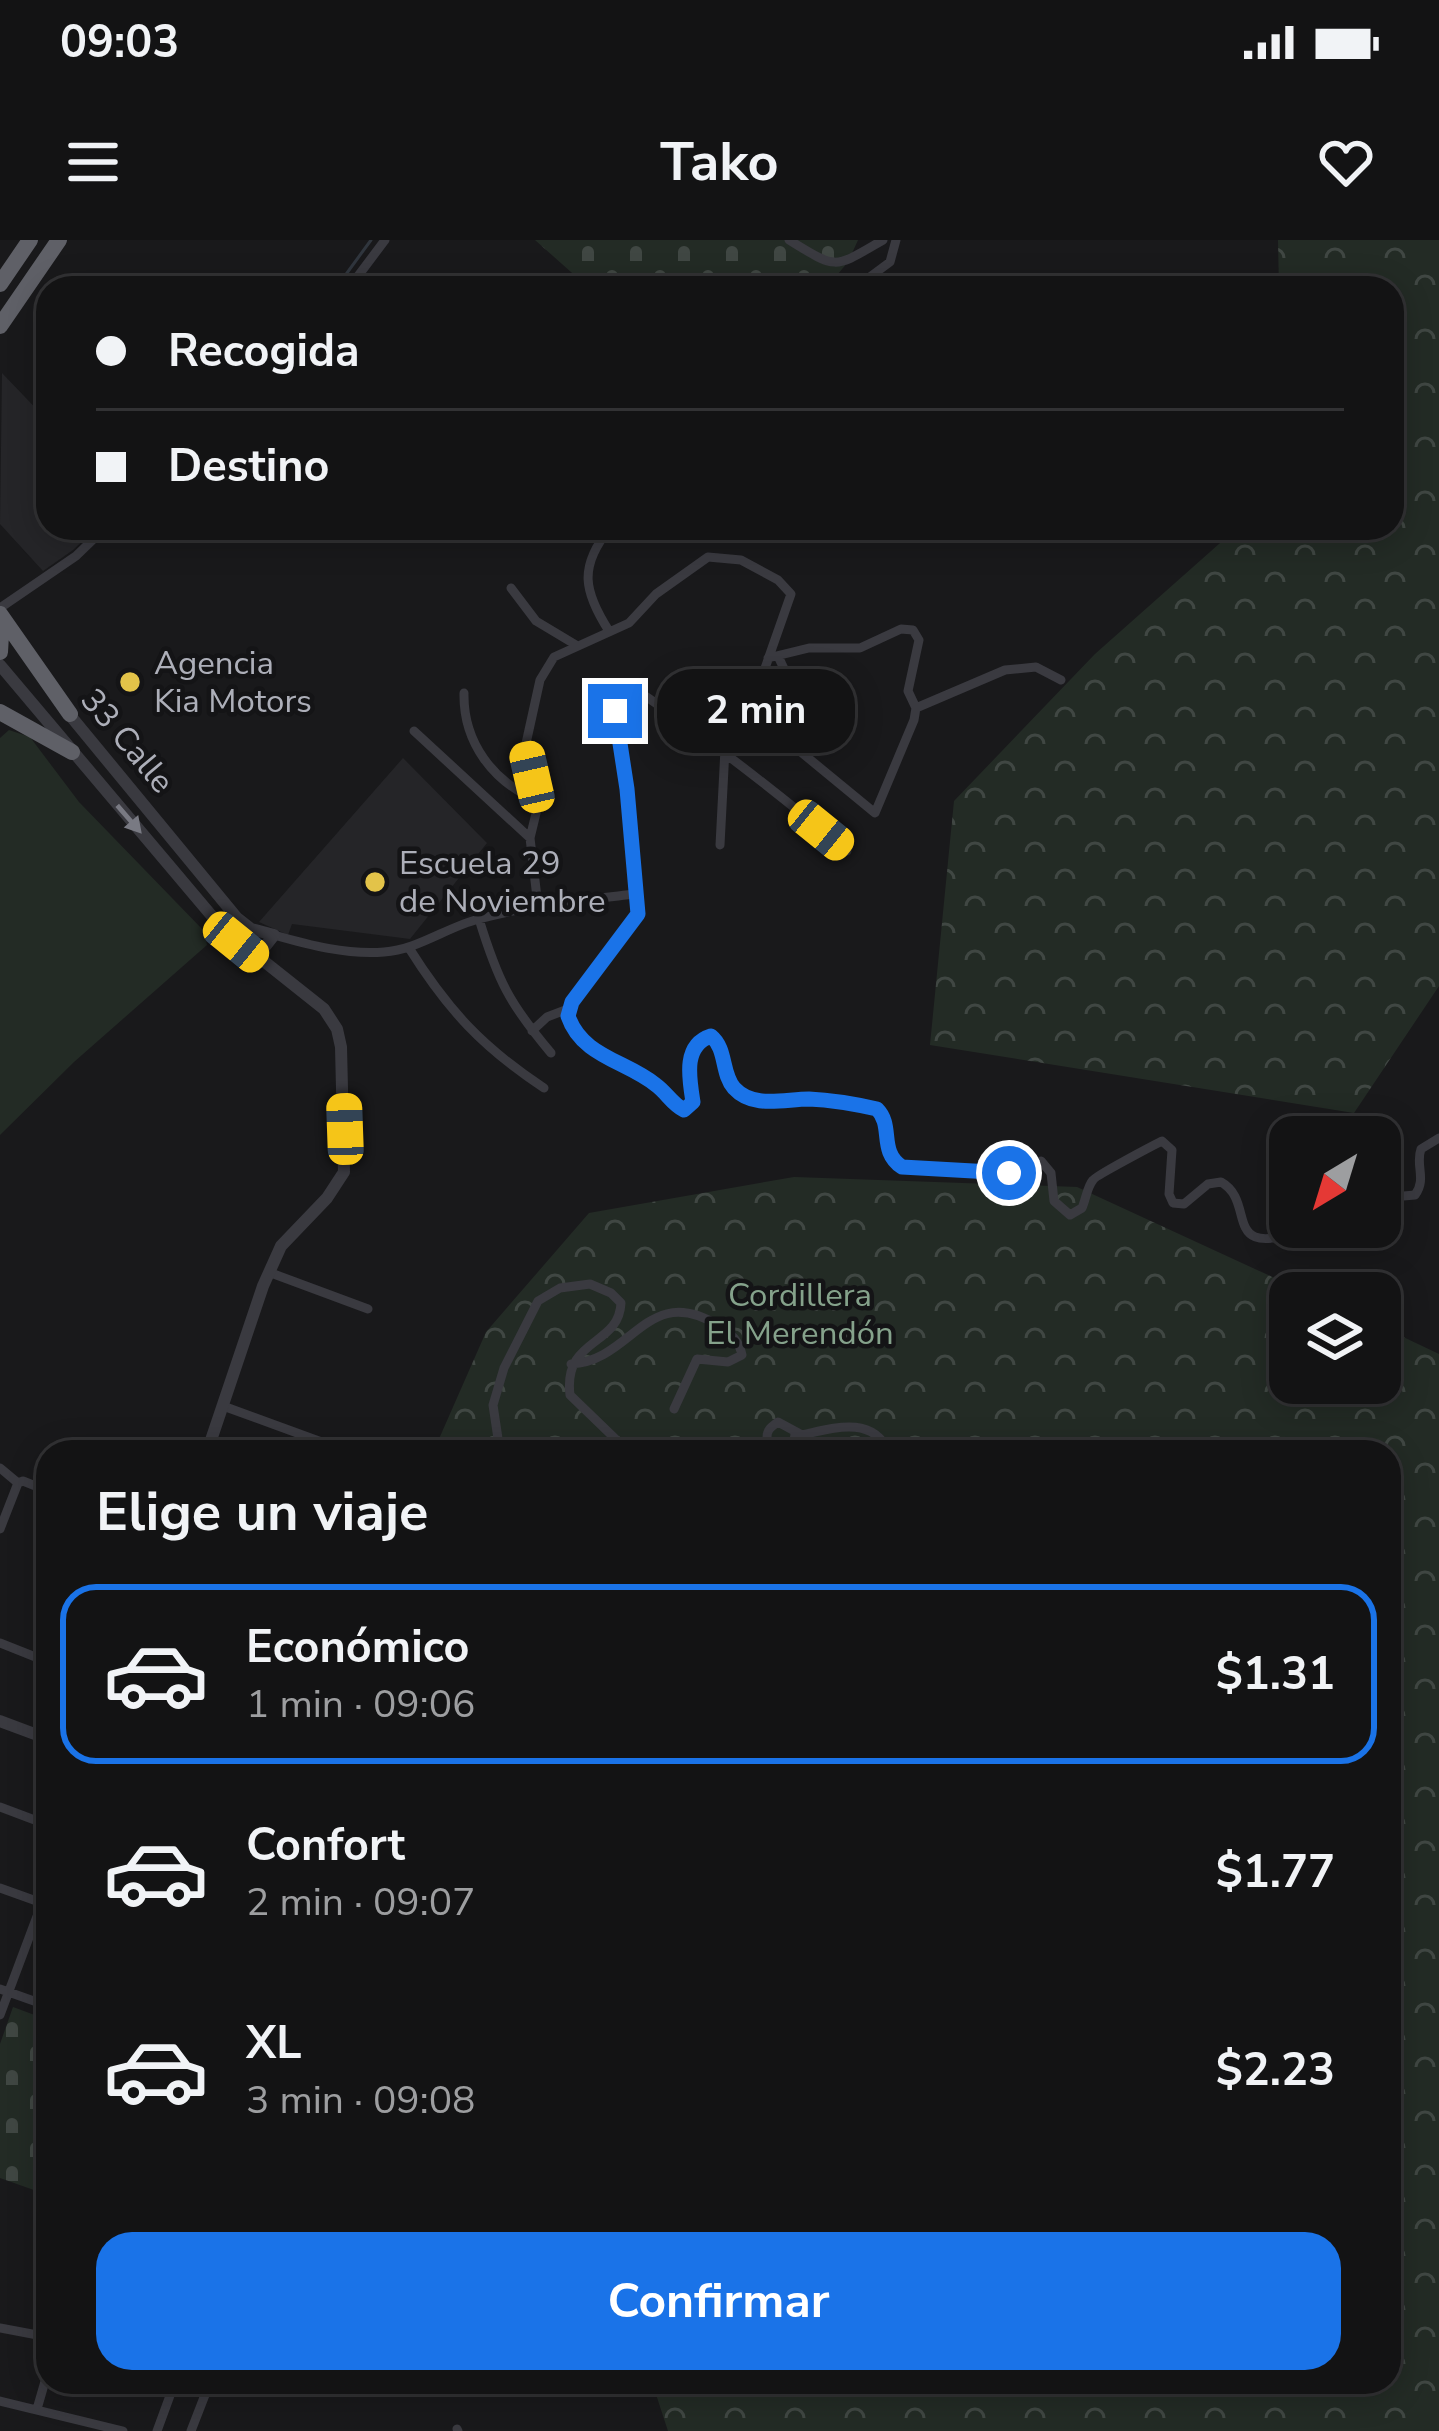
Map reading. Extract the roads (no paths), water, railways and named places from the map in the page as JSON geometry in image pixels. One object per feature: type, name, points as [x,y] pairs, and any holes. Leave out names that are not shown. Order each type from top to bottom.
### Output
[{"type":"highway","points":[[0,284],[30,240]]},
{"type":"highway","points":[[0,326],[59,240]]},
{"type":"highway","points":[[0,611],[70,714]]},
{"type":"highway","points":[[0,652],[1,634]]},
{"type":"highway","points":[[0,712],[72,752]]},
{"type":"street","points":[[358,276],[385,240]]},
{"type":"street","points":[[789,240],[840,265],[883,240]]},
{"type":"street","points":[[871,276],[890,262],[896,240]]},
{"type":"street","points":[[0,611],[93,540]]},
{"type":"street","points":[[601,540],[587,569],[589,600],[609,631]]},
{"type":"street","points":[[538,906],[530,838],[538,801],[525,748],[540,680],[554,656],[629,623],[656,594],[708,557],[741,560],[778,580],[791,594],[773,657],[725,749],[720,845]]},
{"type":"street","points":[[511,588],[536,622],[576,645]]},
{"type":"street","points":[[699,674],[874,813],[904,749],[916,708],[908,691],[919,640],[913,630],[901,629],[860,649],[809,647],[773,657]]},
{"type":"street","name":"33 Calle","points":[[1,634],[236,918],[274,935]]},
{"type":"street","points":[[773,657],[798,694],[839,728]]},
{"type":"street","name":"33 Calle","points":[[0,665],[195,896],[256,958],[309,994],[337,1029],[344,1172],[327,1198],[281,1246],[271,1273]]},
{"type":"street","points":[[916,708],[1005,670],[1036,667],[1061,680]]},
{"type":"street","points":[[532,1031],[547,1017],[568,1009],[633,924],[638,908],[627,789],[615,724],[618,699],[631,689],[725,749],[847,851]]},
{"type":"street","points":[[464,693],[469,732],[483,760],[538,801]]},
{"type":"street","points":[[414,731],[530,838]]},
{"type":"street","points":[[96,781],[114,766]]},
{"type":"street","points":[[195,896],[210,885]]},
{"type":"street","points":[[256,958],[274,935],[345,951],[384,952],[479,919],[635,894]]},
{"type":"street","points":[[479,919],[506,994],[551,1053]]},
{"type":"street","points":[[409,947],[476,1038],[544,1088]]},
{"type":"street","points":[[568,1009],[570,1025],[598,1054],[654,1083],[684,1110],[693,1102],[692,1054],[700,1040],[711,1036],[719,1042],[730,1082],[749,1099],[806,1099],[881,1112],[887,1152],[902,1167],[1009,1173],[1041,1161],[1051,1173],[1057,1207],[1074,1215],[1097,1174],[1162,1141],[1172,1150],[1168,1194],[1173,1203],[1184,1204],[1198,1190],[1221,1182],[1230,1187],[1243,1226],[1256,1237],[1269,1238]]},
{"type":"street","points":[[1401,1196],[1415,1195],[1422,1184],[1421,1149],[1439,1138]]},
{"type":"street","points":[[211,1440],[271,1273],[368,1309]]},
{"type":"street","points":[[498,1440],[493,1405],[504,1368],[538,1301],[560,1288],[590,1284],[621,1303],[621,1316],[615,1326],[581,1349],[572,1364],[570,1395],[617,1440]]},
{"type":"street","points":[[572,1364],[596,1359],[666,1312],[688,1312],[710,1320],[732,1334],[742,1355],[736,1361],[697,1359],[674,1409]]},
{"type":"street","points":[[223,1406],[316,1440]]},
{"type":"street","points":[[795,1433],[802,1436],[845,1425],[869,1429],[883,1440]]},
{"type":"street","points":[[0,1468],[16,1487]]},
{"type":"street","points":[[0,1529],[16,1487],[23,1481],[36,1486]]},
{"type":"street","points":[[0,1643],[36,1657]]},
{"type":"street","points":[[0,1721],[36,1734]]},
{"type":"street","points":[[0,1807],[36,1820]]},
{"type":"street","points":[[0,1888],[36,1901]]},
{"type":"street","points":[[0,2015],[4,1990],[36,1917]]},
{"type":"street","points":[[4,1990],[36,2002]]},
{"type":"street","points":[[0,2328],[36,2335]]},
{"type":"street","points":[[37,2409],[41,2394]]},
{"type":"street","points":[[157,2431],[171,2394]]},
{"type":"street","points":[[191,2431],[205,2394]]},
{"type":"street","points":[[0,2401],[122,2431]]},
{"type":"waterway","points":[[345,276],[371,240]]},
{"type":"place","name":"Agencia Kia Motors","points":[[130,682]]},
{"type":"place","name":"Escuela 29 de Noviembre","points":[[375,882]]},
{"type":"park label","name":"Cordillera El Merendón","points":[[800,1314]]}]
